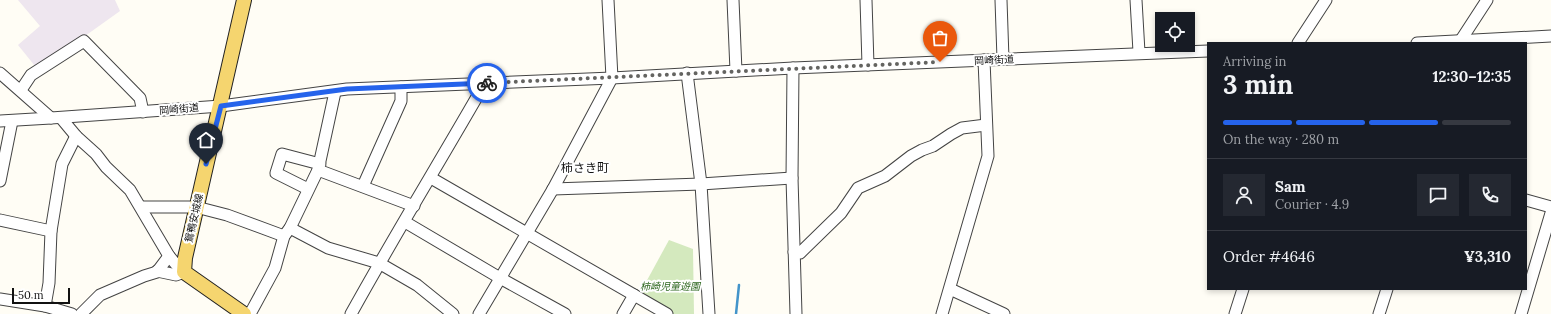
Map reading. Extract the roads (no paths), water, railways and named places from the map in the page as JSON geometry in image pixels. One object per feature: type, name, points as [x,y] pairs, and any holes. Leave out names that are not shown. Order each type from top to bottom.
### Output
[{"type":"main road","name":"鴛鴨安城線","points":[[184,272],[185,258],[196,207],[221,106],[244,0]]},
{"type":"main road","points":[[184,272],[244,314]]},
{"type":"street","points":[[479,314],[553,189],[612,78],[608,0]]},
{"type":"street","points":[[733,0],[736,71]]},
{"type":"street","points":[[866,0],[868,64]]},
{"type":"street","points":[[1001,0],[1003,59]]},
{"type":"street","points":[[1136,0],[1139,52]]},
{"type":"street","points":[[1299,42],[1326,0]]},
{"type":"street","points":[[1460,42],[1487,0]]},
{"type":"street","points":[[1460,42],[1551,36]]},
{"type":"street","points":[[21,90],[32,75],[84,41],[140,98],[143,112]]},
{"type":"street","name":"岡崎街道","points":[[0,120],[12,121],[221,106],[335,92],[347,89],[612,78],[868,64],[1139,52],[1207,51]]},
{"type":"street","points":[[942,314],[988,156],[984,60]]},
{"type":"street","points":[[793,68],[792,178],[796,314]]},
{"type":"street","points":[[0,73],[56,118],[96,154],[106,167],[130,190],[169,256],[184,272]]},
{"type":"street","points":[[687,73],[701,184],[709,314]]},
{"type":"street","points":[[351,314],[379,263],[431,178],[485,83]]},
{"type":"street","points":[[363,186],[401,101],[401,87]]},
{"type":"street","points":[[250,314],[275,268],[287,232],[319,167],[335,92]]},
{"type":"street","points":[[0,181],[12,121]]},
{"type":"street","points":[[794,252],[800,253],[841,213],[858,188],[885,176],[911,156],[933,146],[962,128],[986,125]]},
{"type":"street","points":[[45,306],[49,283],[51,231],[62,164],[76,136]]},
{"type":"street","points":[[308,189],[276,173],[282,154],[319,167],[414,206]]},
{"type":"street","points":[[431,178],[667,314]]},
{"type":"street","points":[[553,189],[701,184],[792,178]]},
{"type":"street","points":[[1527,200],[1551,207]]},
{"type":"street","points":[[141,207],[196,207],[287,232],[328,248],[379,263],[417,285],[453,314]]},
{"type":"street","points":[[1521,314],[1551,213]]},
{"type":"street","points":[[0,220],[51,231]]},
{"type":"street","points":[[405,222],[500,278],[566,314]]},
{"type":"street","points":[[81,314],[100,295],[157,271],[169,256]]},
{"type":"street","points":[[157,271],[176,275],[184,272]]},
{"type":"street","points":[[950,289],[1004,314]]},
{"type":"street","points":[[1235,314],[1242,290]]},
{"type":"street","points":[[1379,314],[1387,290]]},
{"type":"street","points":[[623,314],[634,295]]},
{"type":"street","points":[[0,299],[45,306],[72,314]]},
{"type":"waterway","points":[[736,314],[739,285]]},
{"type":"district","name":"柿さき町","points":[[585,167]]},
{"type":"park label","name":"柿崎児童遊園","points":[[670,286]]}]
